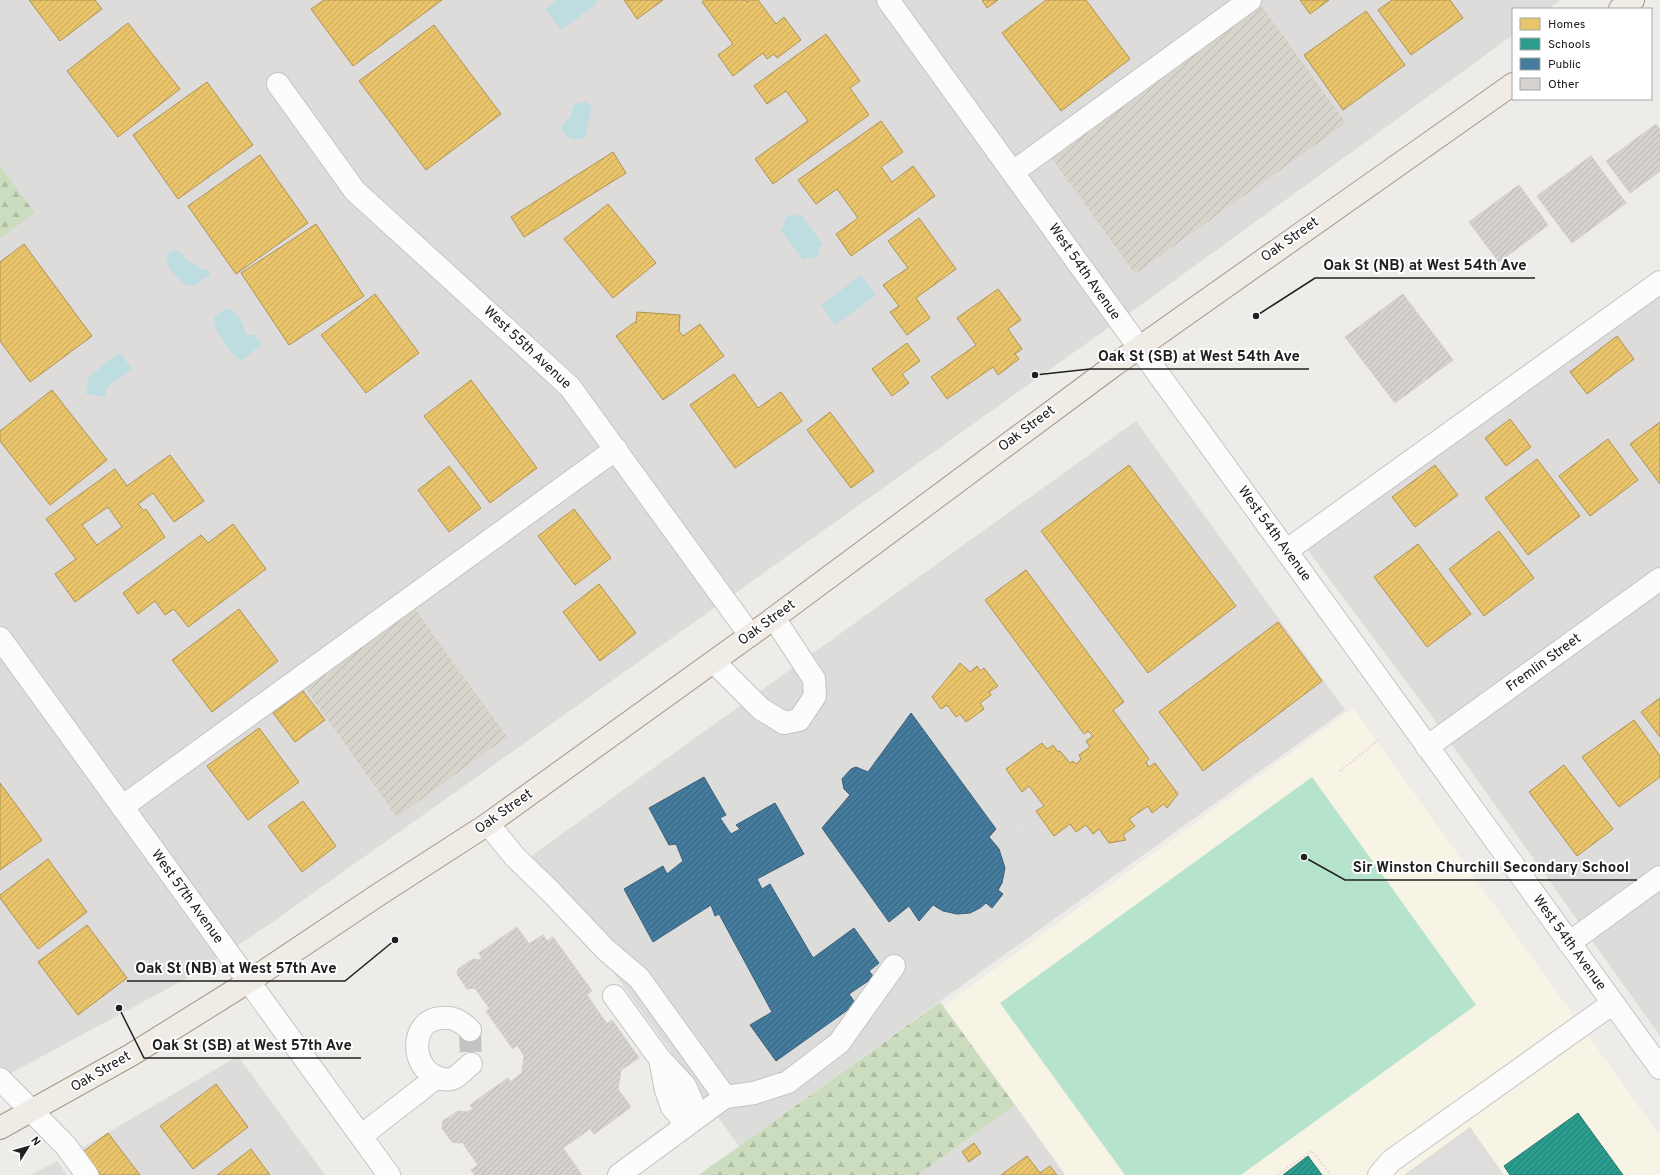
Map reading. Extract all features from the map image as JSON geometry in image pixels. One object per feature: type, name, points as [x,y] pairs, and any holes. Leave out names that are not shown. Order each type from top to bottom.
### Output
[{"type":"main road","name":"Oak Street","points":[[0,1128],[131,1055],[248,982],[488,824],[714,662],[1138,348],[1512,85]]},
{"type":"street","name":"West 54th Avenue","points":[[888,0],[1138,348],[1660,1068]]},
{"type":"street","points":[[1013,172],[1250,0]]},
{"type":"street","name":"West 55th Avenue","points":[[278,84],[355,191],[570,387],[750,635]]},
{"type":"street","points":[[1286,551],[1660,282]]},
{"type":"street","points":[[122,806],[616,449]]},
{"type":"street","name":"Fremlin Street","points":[[1427,747],[1660,579]]},
{"type":"street","points":[[714,662],[761,709],[784,723],[799,720],[815,696],[814,679],[774,618]]},
{"type":"street","name":"West 57th Avenue","points":[[0,638],[389,1175]]},
{"type":"street","points":[[488,824],[515,857],[552,892],[606,950],[639,978],[725,1097]]},
{"type":"street","points":[[1569,943],[1660,877]]},
{"type":"street","points":[[619,1175],[681,1125],[725,1097],[754,1093],[788,1082],[839,1042],[894,966]]},
{"type":"street","points":[[614,996],[660,1059],[685,1086],[692,1102],[681,1125]]},
{"type":"street","points":[[1379,1175],[1391,1162],[1613,1003]]},
{"type":"street","points":[[470,1030],[457,1019],[436,1019],[427,1022],[420,1031],[418,1039],[418,1057],[421,1065],[428,1073],[445,1080],[454,1078],[470,1064]]},
{"type":"street","points":[[361,1136],[438,1077]]},
{"type":"street","points":[[0,1079],[66,1146],[87,1175]]},
{"type":"path","points":[[1340,770],[1380,739]]},
{"type":"path","points":[[1277,1175],[1312,1151],[1332,1175]]},
{"type":"shaded area","points":[[0,0],[1561,0],[1549,8],[1512,8],[1512,36],[1156,294],[274,921],[191,976],[0,1079]]},
{"type":"shaded area","points":[[1261,5],[1346,123],[1135,274],[1050,156]]},
{"type":"shaded area","points":[[1660,293],[1660,1036],[1421,701],[1307,549]]},
{"type":"shaded area","points":[[1136,421],[1345,710],[1075,904],[866,615]]},
{"type":"shaded area","points":[[410,602],[507,737],[397,817],[300,681]]},
{"type":"shaded area","points":[[866,615],[1075,904],[739,1146],[530,857]]},
{"type":"shaded area","points":[[1353,708],[1660,1136],[1660,1175],[1066,1175],[944,1006]]},
{"type":"shaded area","points":[[238,1056],[325,1175],[99,1175],[80,1149]]},
{"type":"shaded area","points":[[1015,1105],[1065,1175],[918,1175]]},
{"type":"shaded area","points":[[1470,1127],[1504,1175],[1404,1175]]},
{"type":"shaded area","points":[[57,1161],[67,1175],[30,1175]]},
{"type":"green space","points":[[0,166],[35,213],[0,238]]},
{"type":"green space","points":[[1312,777],[1476,1005],[1241,1175],[1125,1175],[1000,1003]]},
{"type":"green space","points":[[940,1002],[1015,1105],[918,1175],[699,1175]]},
{"type":"water","points":[[558,0],[596,0],[598,3],[561,30],[545,9]]},
{"type":"water","points":[[586,102],[591,109],[591,112],[586,135],[583,139],[570,138],[561,128],[565,121],[571,117],[573,106],[578,103]]},
{"type":"water","points":[[794,214],[798,216],[801,214],[823,245],[820,247],[818,256],[803,260],[780,229],[783,227],[786,217]]},
{"type":"water","points":[[174,249],[182,253],[186,260],[196,264],[203,270],[208,270],[210,273],[209,277],[203,278],[196,285],[184,285],[171,271],[167,263],[167,254]]},
{"type":"water","points":[[861,275],[876,295],[835,325],[821,305]]},
{"type":"water","points":[[227,308],[238,316],[246,335],[254,335],[262,344],[245,358],[240,360],[224,342],[215,325],[214,320],[216,315]]},
{"type":"water","points":[[120,353],[132,369],[107,387],[105,397],[86,394],[89,376]]},
{"type":"building: Homes","points":[[29,0],[95,0],[102,9],[60,41]]},
{"type":"building: Homes","points":[[324,0],[442,0],[353,66],[311,9]]},
{"type":"building: Homes","points":[[624,0],[663,0],[637,19]]},
{"type":"building: Homes","points":[[704,0],[746,0],[747,2],[750,0],[758,0],[776,24],[784,17],[801,40],[777,58],[774,54],[767,59],[763,53],[733,76],[718,55],[733,44],[702,2]]},
{"type":"building: Homes","points":[[982,0],[998,0],[987,8]]},
{"type":"building: Homes","points":[[1046,0],[1086,0],[1130,59],[1061,111],[1002,33]]},
{"type":"building: Homes","points":[[1300,0],[1329,0],[1310,14]]},
{"type":"building: Homes","points":[[1392,0],[1450,0],[1463,18],[1411,55],[1378,10]]},
{"type":"building: Homes","points":[[1366,11],[1405,65],[1343,110],[1304,55]]},
{"type":"building: Homes","points":[[128,23],[180,89],[118,137],[67,71]]},
{"type":"building: Homes","points":[[434,25],[501,114],[426,170],[359,81]]},
{"type":"building: Homes","points":[[826,34],[860,81],[850,88],[869,115],[773,184],[755,159],[808,121],[786,91],[767,104],[754,86]]},
{"type":"building: Homes","points":[[207,82],[253,145],[178,199],[133,135]]},
{"type":"building: Homes","points":[[881,121],[903,152],[881,167],[892,182],[913,166],[935,196],[851,256],[836,234],[858,218],[837,189],[816,204],[798,180]]},
{"type":"building: Homes","points":[[613,152],[626,173],[524,237],[511,217]]},
{"type":"building: Homes","points":[[260,155],[308,223],[236,274],[188,206]]},
{"type":"building: Homes","points":[[608,204],[656,263],[613,298],[564,239]]},
{"type":"building: Homes","points":[[919,218],[956,269],[916,298],[930,318],[907,335],[890,312],[899,306],[883,285],[908,268],[888,241]]},
{"type":"building: Homes","points":[[316,224],[364,296],[289,345],[241,273]]},
{"type":"building: Homes","points":[[24,244],[92,336],[30,382],[0,341],[0,262]]},
{"type":"building: Homes","points":[[998,289],[1021,320],[1008,329],[1022,349],[1015,354],[1019,359],[998,375],[993,367],[947,399],[931,377],[976,345],[957,318]]},
{"type":"building: Homes","points":[[375,294],[419,353],[366,393],[321,335]]},
{"type":"building: Homes","points":[[637,312],[680,315],[679,331],[683,336],[700,324],[724,356],[663,400],[616,336],[635,322],[636,323]]},
{"type":"building: Homes","points":[[1617,336],[1634,359],[1587,394],[1570,372]]},
{"type":"building: Homes","points":[[907,343],[920,361],[902,374],[909,383],[892,396],[872,369]]},
{"type":"building: Homes","points":[[734,374],[758,408],[781,392],[802,421],[735,468],[690,405]]},
{"type":"building: Homes","points":[[471,380],[537,468],[490,503],[424,416]]},
{"type":"building: Homes","points":[[52,390],[107,460],[50,505],[0,441],[0,431]]},
{"type":"building: Homes","points":[[830,412],[874,471],[851,488],[807,430]]},
{"type":"building: Homes","points":[[1510,419],[1531,447],[1506,466],[1485,438]]},
{"type":"building: Homes","points":[[1660,422],[1660,484],[1630,444]]},
{"type":"building: Homes","points":[[1608,439],[1638,480],[1590,516],[1559,476]]},
{"type":"building: Homes","points":[[170,455],[204,501],[174,522],[153,493],[138,504],[144,511],[146,509],[165,537],[75,602],[55,574],[76,559],[46,519],[115,469],[127,486]],"holes":[[[108,507],[122,527],[97,545],[82,525]]]},
{"type":"building: Homes","points":[[1537,459],[1580,516],[1528,555],[1485,498]]},
{"type":"building: Homes","points":[[1129,465],[1236,606],[1148,673],[1041,531]]},
{"type":"building: Homes","points":[[1435,465],[1458,495],[1415,527],[1392,497]]},
{"type":"building: Homes","points":[[449,466],[481,508],[449,532],[418,490]]},
{"type":"building: Homes","points":[[574,509],[611,558],[575,585],[538,536]]},
{"type":"building: Homes","points":[[233,524],[266,569],[188,627],[174,609],[165,615],[155,601],[138,614],[123,593],[201,535],[208,543]]},
{"type":"building: Homes","points":[[1499,531],[1534,578],[1484,616],[1449,569]]},
{"type":"building: Homes","points":[[1418,544],[1471,614],[1427,647],[1374,577]]},
{"type":"building: Homes","points":[[1026,570],[1124,702],[1113,710],[1149,759],[1146,762],[1149,767],[1155,763],[1178,794],[1167,808],[1164,804],[1152,813],[1148,806],[1129,819],[1135,826],[1123,835],[1126,840],[1109,843],[1099,829],[1093,834],[1086,825],[1076,832],[1070,824],[1054,836],[1036,811],[1044,806],[1029,786],[1022,792],[1006,769],[1042,743],[1047,749],[1053,745],[1070,763],[1073,761],[1076,764],[1081,759],[1079,755],[1090,747],[1086,741],[1093,736],[1088,731],[1084,734],[985,600]]},
{"type":"building: Homes","points":[[599,584],[636,633],[600,661],[563,612]]},
{"type":"building: Homes","points":[[239,609],[278,661],[212,712],[172,660]]},
{"type":"building: Homes","points":[[1278,622],[1322,681],[1203,771],[1159,712]]},
{"type":"building: Homes","points":[[960,663],[970,672],[977,666],[980,671],[984,668],[998,686],[989,692],[991,695],[980,703],[984,709],[966,722],[960,714],[956,717],[947,705],[941,709],[932,697]]},
{"type":"building: Homes","points":[[303,691],[325,720],[295,742],[273,713]]},
{"type":"building: Homes","points":[[1660,698],[1660,737],[1641,712]]},
{"type":"building: Homes","points":[[1634,720],[1660,756],[1660,777],[1619,807],[1582,757]]},
{"type":"building: Homes","points":[[259,728],[299,782],[248,820],[207,766]]},
{"type":"building: Homes","points":[[1564,765],[1613,829],[1577,856],[1529,792]]},
{"type":"building: Homes","points":[[0,783],[42,840],[0,870]]},
{"type":"building: Homes","points":[[303,801],[336,846],[302,872],[268,826]]},
{"type":"building: Homes","points":[[48,859],[87,912],[38,949],[0,898],[0,895]]},
{"type":"building: Homes","points":[[87,925],[127,978],[78,1015],[38,962]]},
{"type":"building: Homes","points":[[216,1084],[248,1127],[193,1169],[160,1126]]},
{"type":"building: Homes","points":[[108,1133],[140,1175],[101,1175],[83,1152]]},
{"type":"building: Homes","points":[[974,1143],[981,1153],[969,1162],[962,1152]]},
{"type":"building: Homes","points":[[251,1149],[270,1175],[217,1175]]},
{"type":"building: Homes","points":[[1027,1156],[1040,1173],[1050,1166],[1057,1175],[1001,1175]]},
{"type":"building: Schools","points":[[1578,1113],[1623,1175],[1510,1175],[1504,1166]]},
{"type":"building: Schools","points":[[1308,1156],[1322,1175],[1283,1175]]},
{"type":"building: Public","points":[[911,713],[996,829],[989,837],[999,849],[1005,868],[1002,883],[998,890],[1003,894],[992,908],[986,903],[970,913],[957,914],[943,911],[933,905],[919,921],[909,906],[889,922],[822,828],[850,795],[844,789],[842,779],[851,769],[856,767],[868,772]]},
{"type":"building: Public","points":[[704,777],[726,815],[720,818],[731,834],[740,829],[736,825],[775,803],[804,854],[757,879],[762,889],[770,884],[813,958],[854,928],[879,963],[869,971],[874,977],[849,994],[856,1004],[776,1061],[750,1025],[772,1012],[719,914],[715,916],[711,905],[653,942],[624,889],[663,866],[667,874],[683,861],[676,844],[669,845],[649,808]]},
{"type":"building: Other","points":[[1656,124],[1660,130],[1660,171],[1630,193],[1606,161]]},
{"type":"building: Other","points":[[1591,156],[1626,203],[1572,243],[1537,196]]},
{"type":"building: Other","points":[[1519,185],[1548,225],[1499,262],[1469,222]]},
{"type":"building: Other","points":[[1403,294],[1453,360],[1395,403],[1345,337]]},
{"type":"building: Other","points":[[517,927],[529,944],[543,935],[547,941],[553,937],[592,991],[587,995],[607,1024],[612,1020],[639,1058],[621,1070],[618,1089],[631,1107],[594,1134],[590,1129],[563,1148],[582,1175],[475,1175],[471,1170],[478,1165],[462,1142],[452,1142],[442,1128],[443,1121],[458,1111],[467,1112],[473,1109],[470,1105],[508,1078],[510,1082],[522,1073],[524,1056],[517,1045],[513,1049],[486,1011],[490,1009],[475,988],[467,989],[457,974],[458,969],[473,959],[479,960],[482,958],[479,953]]},
{"type":"tunnel","points":[[470,1030],[471,1064]]},
{"type":"place","name":"Oak St (NB) at West 54th Ave","points":[[1256,316]]},
{"type":"place","name":"Oak St (SB) at West 54th Ave","points":[[1035,375]]},
{"type":"place","name":"Sir Winston Churchill Secondary School","points":[[1304,857]]},
{"type":"place","name":"Oak St (NB) at West 57th Ave","points":[[395,940]]},
{"type":"place","name":"Oak St (SB) at West 57th Ave","points":[[119,1008]]}]
